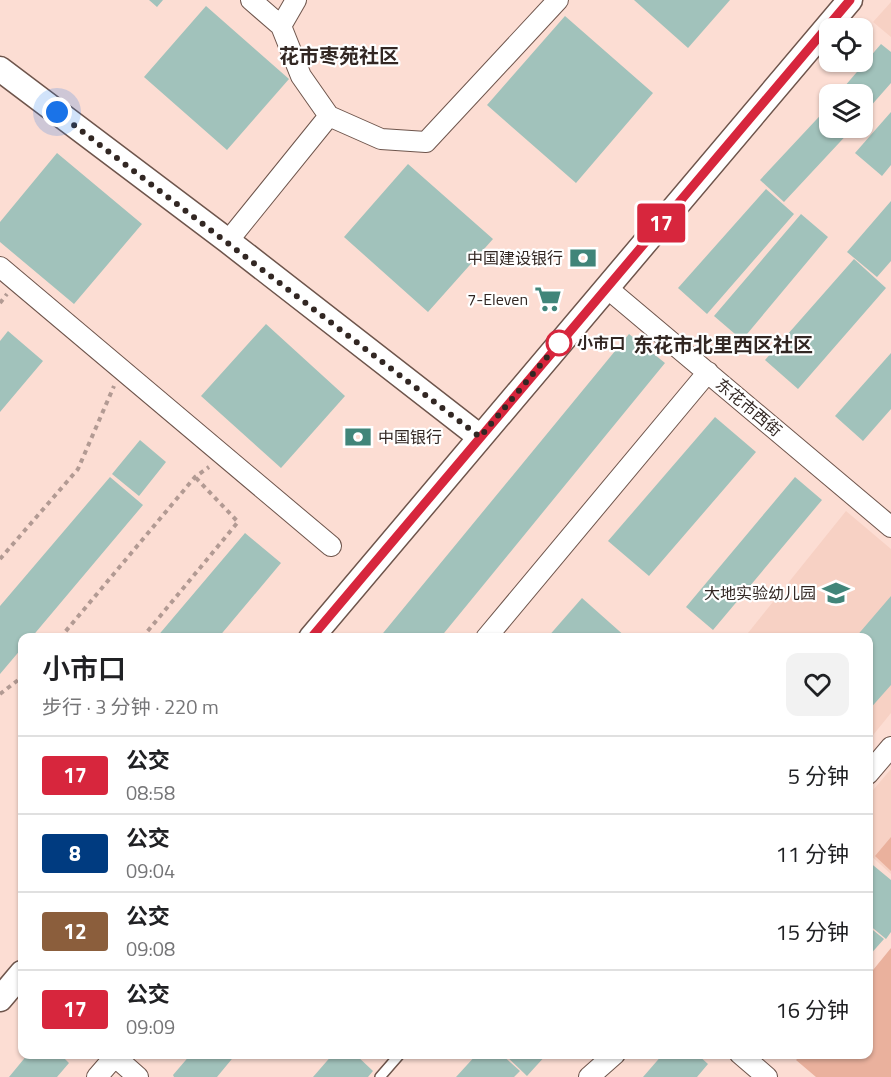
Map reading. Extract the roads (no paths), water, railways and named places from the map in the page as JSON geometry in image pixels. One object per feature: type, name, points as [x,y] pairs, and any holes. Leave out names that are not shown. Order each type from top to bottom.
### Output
[{"type":"street","points":[[252,0],[281,26],[301,76],[329,116],[381,139],[426,142],[558,0]]},
{"type":"street","points":[[281,26],[296,0]]},
{"type":"street","points":[[315,633],[850,0]]},
{"type":"street","points":[[0,69],[228,241],[480,437]]},
{"type":"street","points":[[228,241],[329,116]]},
{"type":"street","points":[[0,267],[331,546]]},
{"type":"street","name":"东花市西街","points":[[607,288],[891,527]]},
{"type":"street","points":[[490,633],[708,372]]},
{"type":"street","points":[[873,768],[891,747]]},
{"type":"street","points":[[0,999],[18,978]]},
{"type":"street","points":[[97,1077],[111,1059]]},
{"type":"street","points":[[118,1059],[138,1077]]},
{"type":"street","points":[[589,1077],[609,1059]]},
{"type":"street","points":[[746,1059],[767,1077]]},
{"type":"lane","points":[[380,1077],[396,1059]]},
{"type":"place","name":"中国建设银行","points":[[583,258]]},
{"type":"place","name":"7-Eleven","points":[[548,299]]},
{"type":"place","name":"小市口","points":[[559,343]]},
{"type":"place","name":"中国银行","points":[[358,437]]},
{"type":"place","name":"大地实验幼儿园","points":[[836,593]]},
{"type":"district","name":"花市枣苑社区","points":[[339,56]]},
{"type":"district","name":"东花市北里西区社区","points":[[723,345]]}]
